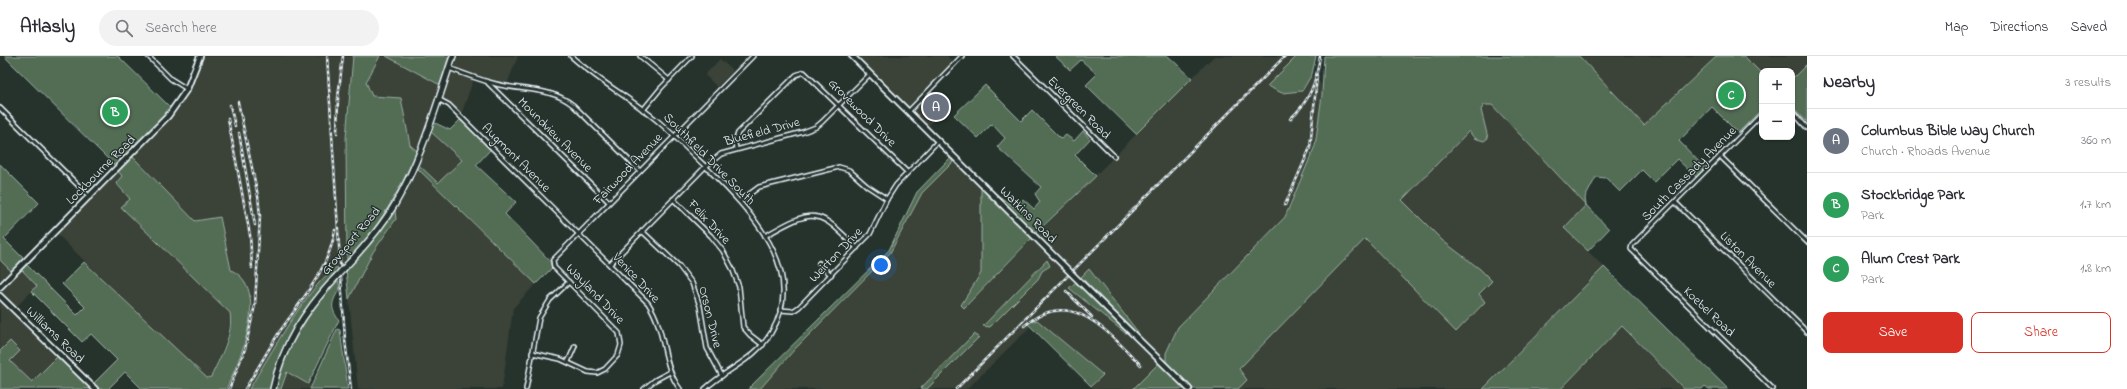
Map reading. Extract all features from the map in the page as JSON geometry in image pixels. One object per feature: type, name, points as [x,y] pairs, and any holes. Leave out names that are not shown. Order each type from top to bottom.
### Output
[{"type":"main road","name":"Groveport Road","points":[[273,389],[282,357],[296,327],[311,305],[379,228],[402,192],[415,165],[453,56]]},
{"type":"street","points":[[148,56],[171,79],[187,89]]},
{"type":"street","name":"Lockbourne Road","points":[[0,287],[164,121],[187,89],[200,56]]},
{"type":"street","name":"Southfield Drive South","points":[[570,56],[643,110],[674,136],[740,200],[765,236],[780,271],[782,286],[780,310],[772,332],[762,346],[749,358],[705,389]]},
{"type":"street","points":[[640,56],[669,80]]},
{"type":"street","points":[[643,110],[692,56]]},
{"type":"street","name":"Fairwood Avenue","points":[[553,262],[609,202],[754,56]]},
{"type":"street","name":"Watkins Road","points":[[852,56],[1189,389]]},
{"type":"street","points":[[908,112],[962,56]]},
{"type":"street","name":"Evergreen Road","points":[[1013,56],[1114,156]]},
{"type":"street","points":[[449,68],[487,82],[562,97],[573,105],[640,171]]},
{"type":"street","name":"Grovewood Drive","points":[[736,149],[735,142],[738,134],[802,71],[810,75],[907,172]]},
{"type":"street","name":"Bluefield Drive","points":[[610,264],[705,167],[721,154],[809,130],[822,122],[870,74]]},
{"type":"street","name":"Moundview Avenue","points":[[487,82],[609,202]]},
{"type":"street","name":"Augmont Avenue","points":[[438,99],[449,105],[579,234]]},
{"type":"street","points":[[0,108],[90,196]]},
{"type":"street","points":[[1795,114],[1807,128]]},
{"type":"street","name":"South Cassady Avenue","points":[[1631,249],[1632,245],[1759,117]]},
{"type":"street","name":"Weirton Drive","points":[[780,310],[793,311],[799,308],[857,248],[875,226],[887,199],[907,172],[938,141]]},
{"type":"street","points":[[1720,156],[1807,242]]},
{"type":"street","points":[[740,200],[759,187],[840,167],[849,170],[867,186],[887,199]]},
{"type":"street","name":"Felix Drive","points":[[673,199],[711,236],[723,251],[732,268],[739,287],[744,327],[762,346]]},
{"type":"street","name":"Liston Avenue","points":[[1675,202],[1807,332]]},
{"type":"street","points":[[765,236],[805,217],[820,217],[831,223],[857,248]]},
{"type":"street","name":"Orson Drive","points":[[642,231],[679,266],[692,283],[700,306],[707,348],[722,376]]},
{"type":"street","name":"Venice Drive","points":[[579,234],[638,291],[653,310],[660,325],[670,372],[680,389]]},
{"type":"street","name":"Koebel Road","points":[[1631,249],[1773,389]]},
{"type":"street","name":"Wayland Drive","points":[[553,262],[554,268],[619,333],[621,348],[612,363],[603,371],[594,373],[568,362]]},
{"type":"street","points":[[819,263],[831,275]]},
{"type":"street","points":[[526,389],[537,325],[541,313],[550,300],[569,282]]},
{"type":"street","name":"Williams Road","points":[[0,296],[95,389]]},
{"type":"street","points":[[532,353],[568,362],[575,346]]},
{"type":"street","points":[[644,389],[655,380],[670,372]]},
{"type":"shaded area","points":[[202,56],[353,56],[346,138],[347,262],[329,272],[298,312],[249,389],[226,389],[240,356],[248,328],[231,270],[220,217],[195,221],[133,157],[163,127],[183,101]]},
{"type":"shaded area","points":[[380,56],[386,56],[439,85],[447,65],[453,67],[457,56],[518,56],[507,84],[475,75],[461,115],[442,98],[430,131],[462,160],[438,184],[413,161],[417,151],[410,145],[401,98],[372,96],[366,82]]},
{"type":"shaded area","points":[[855,56],[947,56],[954,63],[921,96],[940,114],[927,127]]},
{"type":"shaded area","points":[[1214,56],[1297,56],[1267,87],[1302,91],[1312,74],[1323,86],[1315,146],[1285,217],[1178,327],[1166,353],[1166,362],[1138,335],[1138,332],[1089,269],[1069,288],[1125,333],[1129,332],[1159,363],[1133,389],[1094,389],[1091,386],[1103,375],[1037,320],[967,389],[760,389],[794,350],[890,253],[922,193],[955,160],[981,186],[981,273],[961,305],[964,308]]},
{"type":"shaded area","points":[[1579,56],[1717,56],[1644,125]]},
{"type":"shaded area","points":[[1744,56],[1807,56],[1807,64],[1795,76],[1795,68],[1759,68],[1759,71]]},
{"type":"shaded area","points":[[720,59],[733,71],[717,87],[705,75]]},
{"type":"shaded area","points":[[1484,105],[1492,105],[1586,205],[1564,228],[1604,267],[1483,389],[1238,389],[1247,380],[1239,369],[1365,238],[1456,332],[1484,302],[1479,295],[1492,281],[1480,269],[1443,241],[1402,200],[1469,131]]},
{"type":"shaded area","points":[[418,169],[536,284],[513,308],[502,389],[358,389],[349,299],[373,252],[396,219],[395,210]]},
{"type":"shaded area","points":[[118,171],[123,176],[116,184],[130,199],[122,207],[230,313],[231,317],[226,341],[211,377],[207,379],[56,233]]},
{"type":"shaded area","points":[[0,260],[12,272],[18,266],[37,286],[13,310],[59,355],[32,382],[10,361],[20,351],[10,342],[0,351]]},
{"type":"shaded area","points":[[1622,326],[1684,389],[1562,389]]},
{"type":"shaded area","points":[[287,372],[311,385],[310,389],[281,389]]},
{"type":"green space","points":[[4,56],[118,56],[172,109],[116,167]]},
{"type":"green space","points":[[353,56],[380,56],[366,82],[372,96],[401,98],[410,145],[417,151],[403,182],[387,209],[369,235],[347,262],[346,138]]},
{"type":"green space","points":[[386,56],[449,56],[440,85]]},
{"type":"green space","points":[[1055,56],[1168,56],[1192,78],[1136,134],[1086,85],[1097,74],[1081,60],[1070,70]]},
{"type":"green space","points":[[1297,56],[1316,56],[1312,74],[1302,91],[1282,93],[1267,86]]},
{"type":"green space","points":[[1324,56],[1579,56],[1644,125],[1717,56],[1744,56],[1759,71],[1759,112],[1738,133],[1712,107],[1679,141],[1705,168],[1696,177],[1677,159],[1654,182],[1642,170],[1620,192],[1606,178],[1596,177],[1585,198],[1586,205],[1492,105],[1484,105],[1481,110],[1488,138],[1484,141],[1474,138],[1469,131],[1402,200],[1443,241],[1480,269],[1492,281],[1479,294],[1485,302],[1456,332],[1365,239],[1239,369],[1247,380],[1238,389],[1193,389],[1166,362],[1166,353],[1178,327],[1285,217],[1315,146],[1322,95]]},
{"type":"green space","points":[[1807,64],[1807,122],[1795,109],[1795,76]]},
{"type":"green space","points":[[985,85],[1021,121],[1032,110],[1061,139],[1066,135],[1074,141],[1083,131],[1090,139],[1075,155],[1096,176],[1036,233],[992,191],[1014,207],[1023,199],[1034,209],[1040,202],[1035,194],[1041,187],[997,147],[1005,138],[992,124],[978,138],[954,115]]},
{"type":"green space","points":[[461,119],[491,149],[476,165],[516,202],[505,214],[550,261],[552,268],[536,284],[418,169],[420,166],[438,183],[462,160],[430,131],[433,122],[450,130]]},
{"type":"green space","points":[[133,157],[195,221],[220,217],[231,270],[243,279],[249,292],[251,308],[249,325],[244,343],[226,389],[142,389],[125,372],[108,389],[97,389],[93,384],[117,360],[91,334],[82,342],[31,291],[37,286],[21,269],[26,264],[77,315],[85,307],[62,284],[84,262],[207,378],[211,377],[228,338],[231,321],[230,313],[121,207],[130,199],[116,183],[122,176],[118,171]]},
{"type":"green space","points":[[950,158],[953,162],[922,193],[890,253],[794,350],[760,389],[748,389],[889,250],[917,192]]},
{"type":"green space","points":[[0,164],[39,203],[4,239],[25,260],[12,272],[0,260]]},
{"type":"green space","points":[[981,186],[1032,238],[964,308],[961,305],[981,273]]},
{"type":"green space","points":[[1586,205],[1609,229],[1588,251],[1564,228]]},
{"type":"green space","points":[[395,210],[396,219],[373,252],[349,299],[346,270],[373,239]]},
{"type":"green space","points":[[1047,260],[1050,266],[1042,271],[1038,279],[990,327],[983,326]]},
{"type":"green space","points":[[337,267],[338,271],[314,298],[295,325],[281,354],[270,389],[249,389],[302,305],[314,289]]},
{"type":"green space","points":[[1604,267],[1728,389],[1709,389],[1705,386],[1702,389],[1684,389],[1622,326],[1561,389],[1483,389]]},
{"type":"green space","points":[[1089,269],[1138,332],[1138,335],[1081,277]]},
{"type":"green space","points":[[338,280],[340,288],[335,297],[333,308],[339,320],[308,384],[287,372],[281,389],[275,389],[284,358],[307,316]]},
{"type":"green space","points":[[1076,282],[1129,332],[1125,333],[1069,288]]},
{"type":"green space","points":[[1037,320],[1103,375],[1091,386],[1027,323]]},
{"type":"green space","points":[[337,329],[340,330],[348,389],[310,389]]},
{"type":"green space","points":[[974,334],[979,337],[927,389],[920,389]]},
{"type":"green space","points":[[10,341],[20,351],[10,361],[32,382],[59,355],[92,389],[0,389],[0,351]]},
{"type":"green space","points":[[1159,363],[1186,389],[1133,389]]},
{"type":"railway","points":[[327,56],[345,340],[351,389]]},
{"type":"railway","points":[[337,133],[338,98],[343,56]]},
{"type":"railway","points":[[956,389],[1285,56]]},
{"type":"railway","points":[[1290,119],[1303,105],[1311,91],[1320,56]]},
{"type":"railway","points":[[1285,205],[1310,148],[1317,76]]},
{"type":"railway","points":[[229,389],[245,349],[255,305],[260,216],[258,196],[238,102]]},
{"type":"railway","points":[[230,105],[235,126]]},
{"type":"railway","points":[[228,119],[250,235],[252,268]]},
{"type":"railway","points":[[239,133],[255,225]]},
{"type":"railway","points":[[245,389],[280,331],[321,271],[332,244],[335,230]]},
{"type":"railway","points":[[1066,291],[1092,317]]},
{"type":"railway","points":[[1024,326],[1041,315],[1058,310],[1073,312],[1088,318],[1102,328],[1141,365]]},
{"type":"place","name":"Alum Crest Park","points":[[1731,95]]},
{"type":"place","name":"Columbus Bible Way Church","points":[[936,107]]},
{"type":"place","name":"Stockbridge Park","points":[[115,112]]}]
